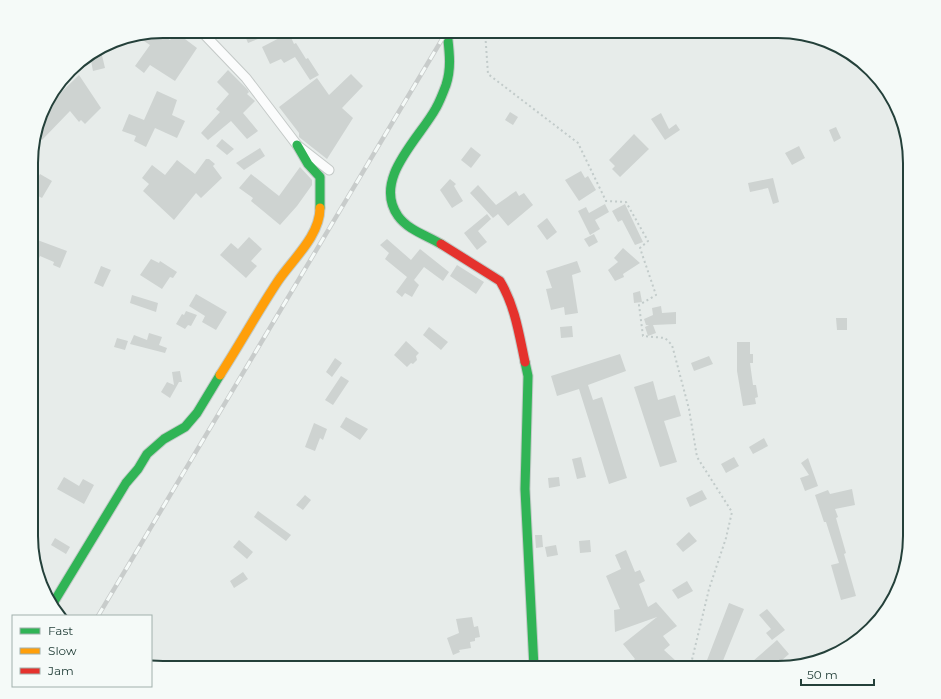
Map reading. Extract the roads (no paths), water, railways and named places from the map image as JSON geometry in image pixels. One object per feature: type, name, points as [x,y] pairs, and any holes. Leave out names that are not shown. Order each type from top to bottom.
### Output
[{"type":"street","points":[[55,600],[126,483],[138,469],[147,454],[164,439],[185,427],[197,413],[278,281],[311,236],[320,217],[320,177],[308,164],[297,145],[246,78],[208,38]]},
{"type":"street","points":[[448,38],[451,63],[446,84],[436,108],[398,164],[392,181],[390,192],[391,201],[396,215],[407,226],[432,238],[480,266],[500,281],[516,318],[528,376],[525,490],[534,661]]},
{"type":"street","points":[[297,145],[329,170]]},
{"type":"railway","points":[[99,615],[443,38]]}]
